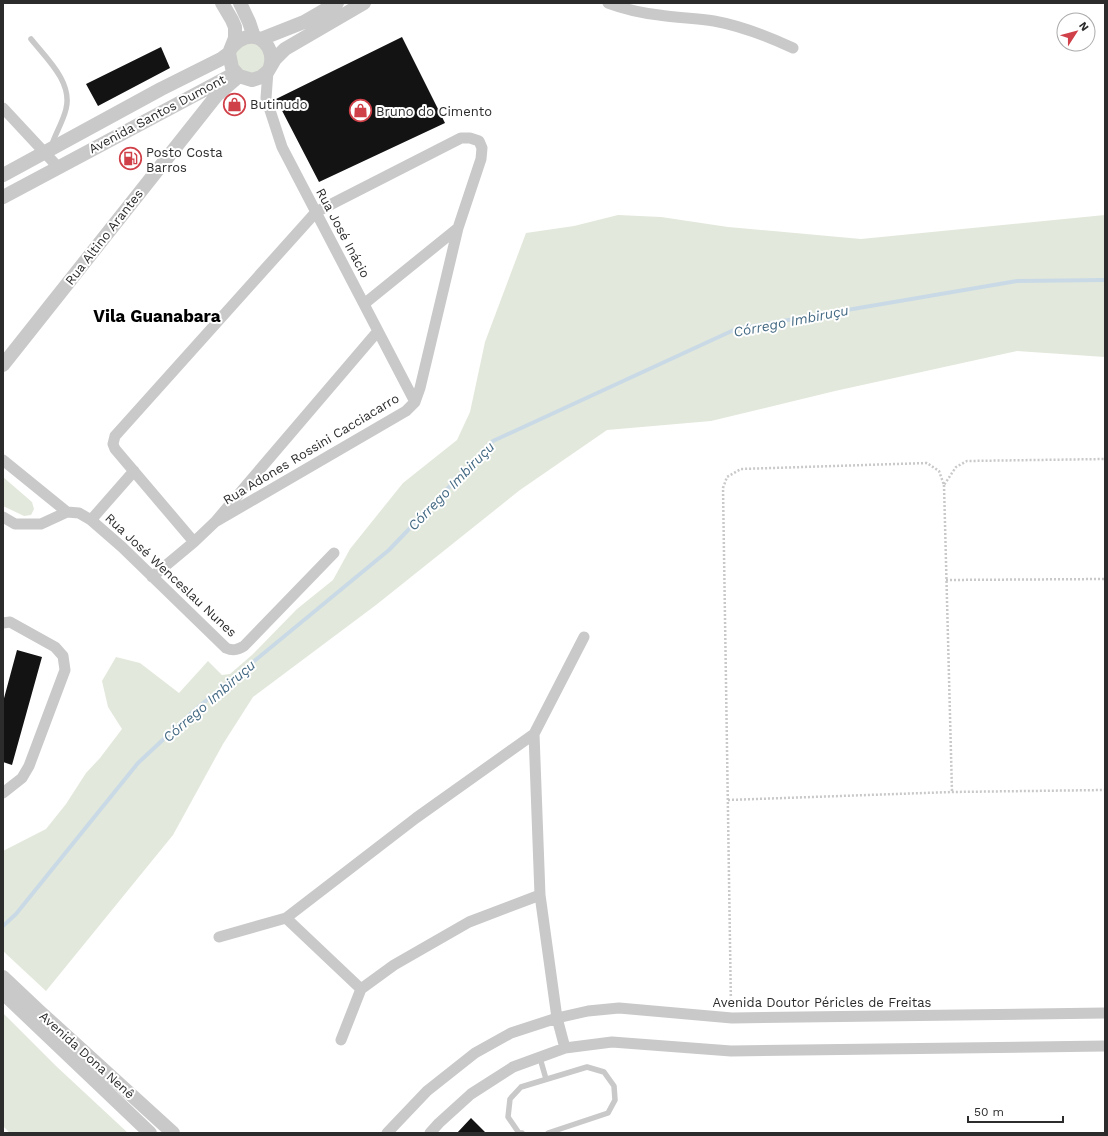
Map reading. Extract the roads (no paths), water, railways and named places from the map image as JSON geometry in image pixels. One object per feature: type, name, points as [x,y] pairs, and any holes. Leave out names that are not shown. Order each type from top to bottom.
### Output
[{"type":"street","points":[[222,3],[232,20],[234,27],[235,38],[230,51],[232,68],[266,98]]},
{"type":"street","points":[[240,3],[258,38],[266,43],[270,48],[272,61],[269,69]]},
{"type":"street","name":"Avenida Santos Dumont","points":[[3,175],[161,89],[221,59],[241,40],[245,38],[258,38],[304,22],[337,3]]},
{"type":"street","name":"Avenida Santos Dumont","points":[[3,197],[58,167],[241,76],[252,80],[261,77],[285,49],[364,3]]},
{"type":"street","points":[[608,3],[639,12],[714,21],[742,27],[793,48]]},
{"type":"street","name":"Rua José Inácio","points":[[269,69],[266,98],[282,147],[415,402]]},
{"type":"street","name":"Rua Altino Arantes","points":[[3,365],[217,95],[231,81],[241,76]]},
{"type":"street","points":[[3,108],[47,150],[58,167]]},
{"type":"street","name":"Rua Adones Rossini Cacciacarro","points":[[215,522],[406,411],[415,402],[420,388],[458,228],[480,159],[482,148],[479,141],[470,138],[461,138],[316,212]]},
{"type":"street","points":[[194,542],[114,449],[113,444],[115,436],[316,212]]},
{"type":"street","points":[[364,304],[458,228]]},
{"type":"street","points":[[152,577],[194,542],[215,522],[378,331]]},
{"type":"street","points":[[3,460],[67,512],[41,524],[15,524],[3,517]]},
{"type":"street","name":"Rua José Wenceslau Nunes","points":[[91,520],[134,472]]},
{"type":"street","name":"Rua José Wenceslau Nunes","points":[[67,512],[79,513],[91,520],[122,547],[226,648],[232,650],[238,650],[244,646],[334,553]]},
{"type":"street","points":[[3,624],[10,622],[55,648],[63,656],[65,670],[29,766],[22,778],[3,793]]},
{"type":"street","points":[[220,936],[286,918],[416,818],[534,734],[584,637]]},
{"type":"street","points":[[534,734],[540,895],[557,1018],[565,1048]]},
{"type":"street","points":[[341,1040],[361,989],[394,965],[469,922],[540,895]]},
{"type":"street","points":[[286,918],[361,989]]},
{"type":"street","name":"Avenida Dona Nenê","points":[[3,977],[172,1133]]},
{"type":"street","name":"Avenida Dona Nenê","points":[[3,993],[150,1133]]},
{"type":"street","name":"Avenida Doutor Péricles de Freitas","points":[[387,1133],[427,1091],[475,1053],[511,1033],[557,1018],[588,1011],[619,1008],[732,1018],[1105,1013]]},
{"type":"street","points":[[430,1133],[439,1123],[472,1094],[513,1067],[565,1048],[612,1042],[731,1051],[1105,1046]]},
{"type":"lane","points":[[31,39],[58,72],[67,93],[66,109],[47,150]]},
{"type":"lane","points":[[540,1058],[546,1080]]},
{"type":"lane","points":[[522,1133],[519,1132],[508,1117],[510,1099],[521,1087],[587,1067],[604,1072],[614,1086],[615,1100],[608,1113],[548,1133]]},
{"type":"waterway","name":"Córrego Imbiruçu","points":[[3,926],[16,914],[138,763],[196,709],[389,550],[493,441],[736,329],[1017,281],[1105,280]]},
{"type":"place","name":"Butinudo","points":[[235,104]]},
{"type":"place","name":"Bruno do Cimento","points":[[361,111]]},
{"type":"place","name":"Posto Costa Barros","points":[[130,159]]},
{"type":"district","name":"Vila Guanabara","points":[[157,316]]}]
